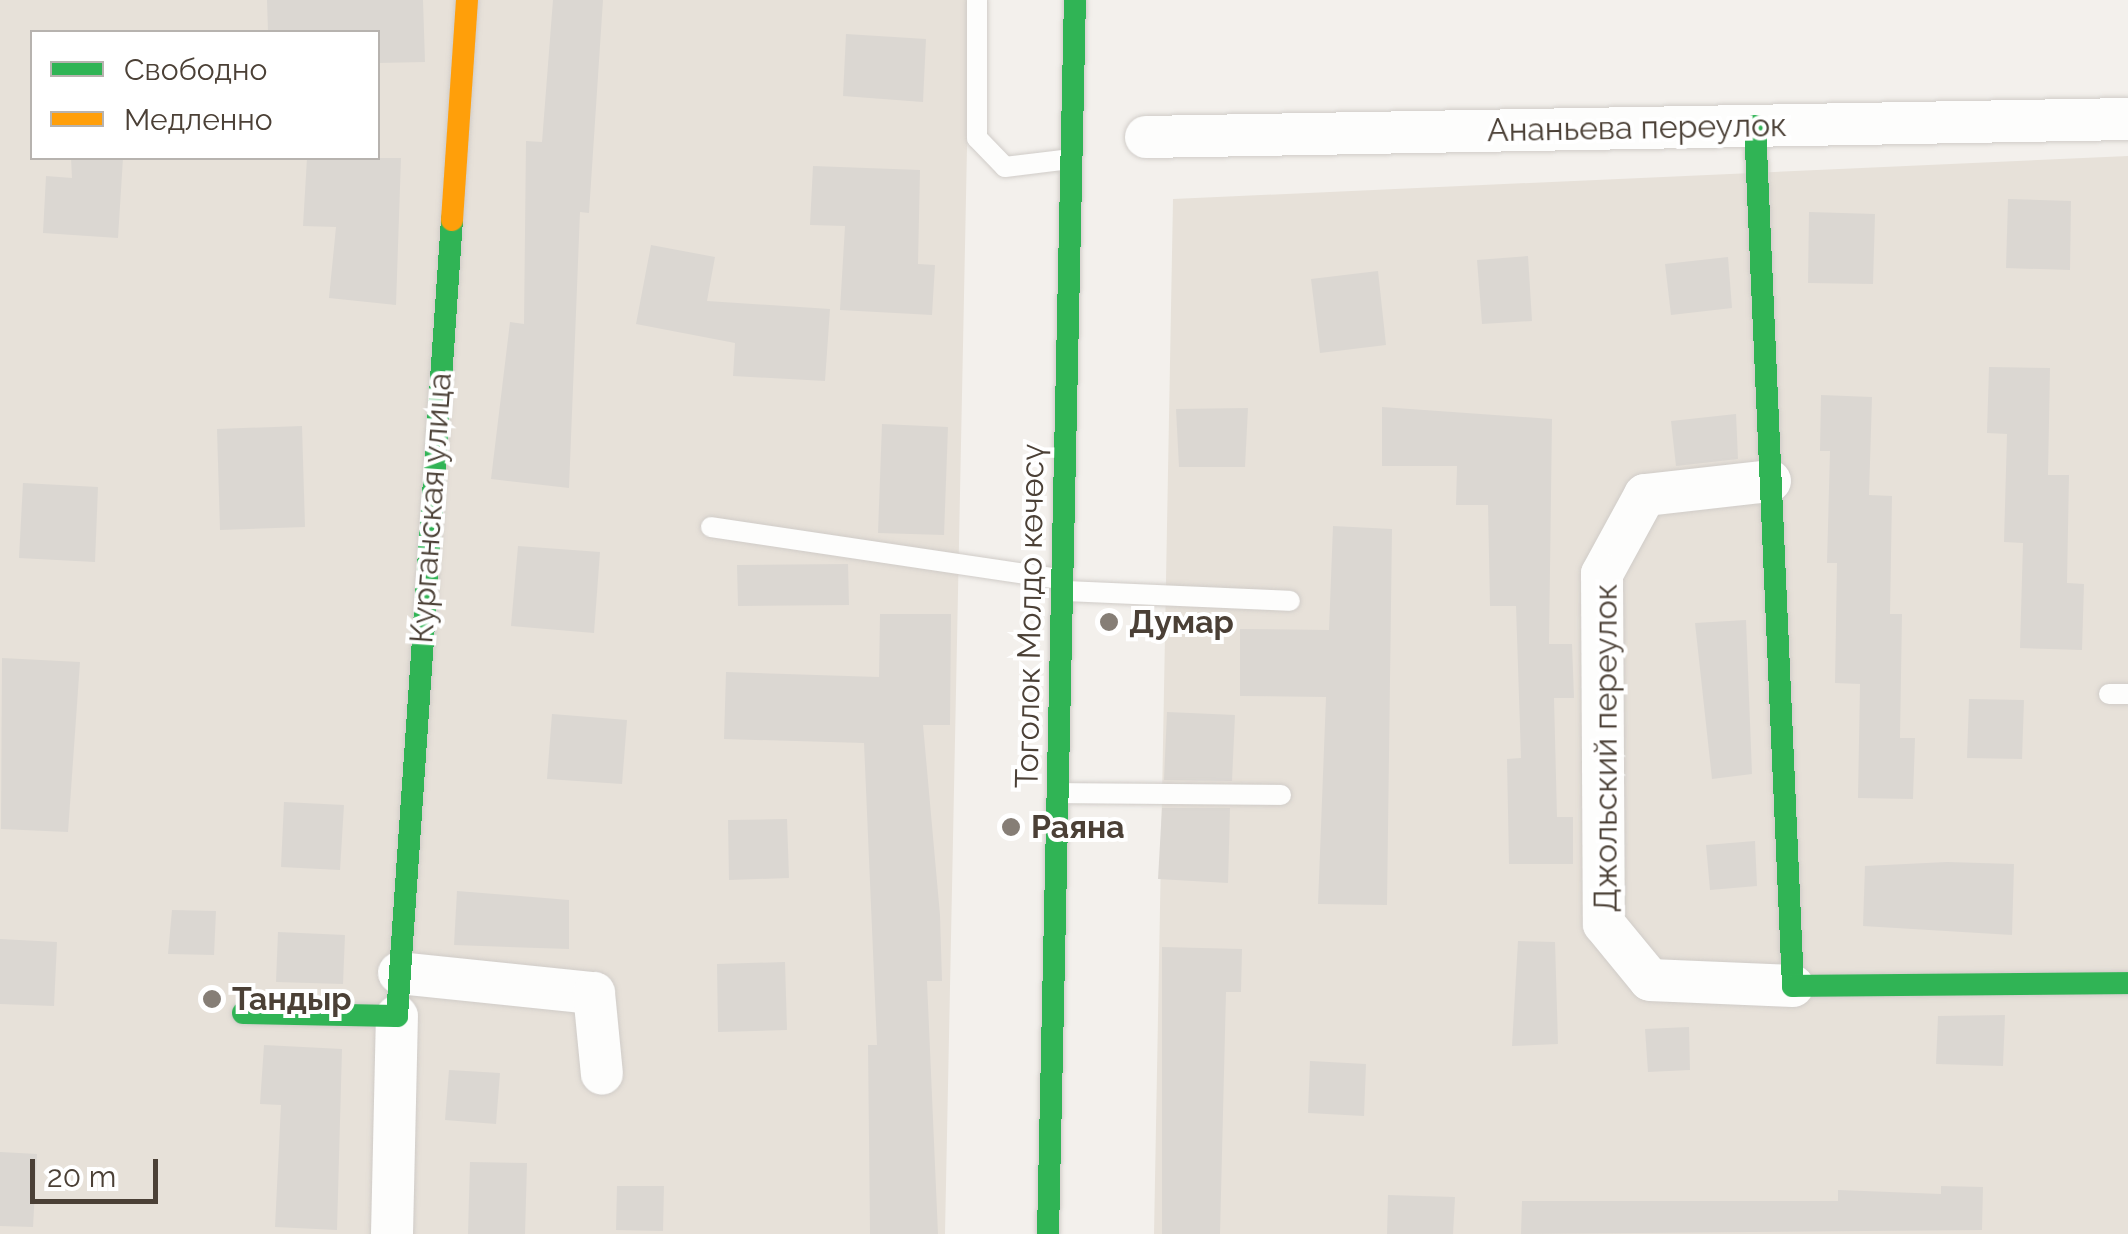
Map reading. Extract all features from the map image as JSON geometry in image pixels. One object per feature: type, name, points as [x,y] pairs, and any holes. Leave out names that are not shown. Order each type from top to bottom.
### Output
[{"type":"street","name":"Курганская улица","points":[[392,1234],[398,972],[468,0]]},
{"type":"street","name":"Тоголок Молдо көчөсү","points":[[1048,1234],[1075,0]]},
{"type":"street","name":"Ананьева переулок","points":[[1146,137],[2128,119]]},
{"type":"street","points":[[1756,126],[1792,986]]},
{"type":"street","name":"Джольский переулок","points":[[1770,481],[1645,494],[1602,574],[1604,924],[1650,980],[1792,986],[2128,983]]},
{"type":"street","points":[[398,972],[594,993],[602,1074]]},
{"type":"street","points":[[243,1013],[397,1016]]},
{"type":"lane","points":[[977,0],[977,138],[1006,167],[1072,159]]},
{"type":"lane","points":[[711,527],[1064,585],[1290,602]]},
{"type":"lane","points":[[1058,793],[1282,795]]},
{"type":"shaded area","points":[[0,0],[970,0],[945,1234],[0,1234]]},
{"type":"shaded area","points":[[2128,156],[2128,1234],[1154,1234],[1173,199]]},
{"type":"building","points":[[267,0],[423,0],[425,62],[380,63],[380,30],[268,30]]},
{"type":"building","points":[[553,0],[603,0],[589,213],[580,212],[569,488],[491,479],[510,322],[524,324],[526,141],[542,142]]},
{"type":"building","points":[[846,34],[926,39],[923,102],[843,96]]},
{"type":"building","points":[[401,158],[396,305],[329,298],[336,227],[303,226],[307,160]]},
{"type":"building","points":[[71,160],[123,160],[118,238],[43,233],[46,176],[72,178]]},
{"type":"building","points":[[813,166],[920,170],[918,264],[935,265],[932,315],[840,310],[845,226],[810,225]]},
{"type":"building","points":[[2008,199],[2071,201],[2070,270],[2006,268]]},
{"type":"building","points":[[1809,212],[1875,214],[1873,284],[1808,283]]},
{"type":"building","points":[[651,245],[715,257],[707,301],[830,309],[825,381],[733,376],[735,343],[636,324]]},
{"type":"building","points":[[1528,256],[1532,321],[1482,324],[1477,260]]},
{"type":"building","points":[[1728,257],[1732,308],[1671,315],[1665,264]]},
{"type":"building","points":[[1378,271],[1386,345],[1320,353],[1311,279]]},
{"type":"building","points":[[1989,367],[2050,368],[2048,475],[2069,475],[2067,583],[2084,584],[2082,650],[2020,648],[2023,543],[2004,542],[2007,434],[1987,433]]},
{"type":"building","points":[[1821,395],[1872,397],[1869,495],[1892,496],[1890,614],[1902,614],[1900,738],[1915,738],[1913,799],[1858,798],[1860,684],[1835,683],[1837,563],[1827,563],[1830,451],[1820,451]]},
{"type":"building","points":[[1382,407],[1552,419],[1549,644],[1572,644],[1574,698],[1554,698],[1557,817],[1573,817],[1573,864],[1509,864],[1507,759],[1521,758],[1516,606],[1490,606],[1488,505],[1456,505],[1457,466],[1382,466]]},
{"type":"building","points":[[1248,408],[1245,467],[1179,467],[1176,409]]},
{"type":"building","points":[[1736,414],[1738,459],[1676,466],[1671,421]]},
{"type":"building","points":[[882,424],[948,427],[944,535],[878,533]]},
{"type":"building","points":[[302,426],[305,527],[220,530],[217,429]]},
{"type":"building","points":[[23,483],[98,487],[95,562],[19,558]]},
{"type":"building","points":[[1333,526],[1392,529],[1387,905],[1318,904],[1326,697],[1240,696],[1240,629],[1329,630]]},
{"type":"building","points":[[518,546],[600,552],[594,633],[511,626]]},
{"type":"building","points":[[848,564],[849,605],[738,606],[737,565]]},
{"type":"building","points":[[880,614],[951,614],[950,725],[923,725],[942,981],[927,981],[938,1234],[870,1234],[868,1045],[877,1045],[864,743],[724,739],[726,672],[879,677]]},
{"type":"building","points":[[1746,620],[1752,774],[1712,779],[1695,623]]},
{"type":"building","points":[[2,658],[80,662],[68,832],[1,829]]},
{"type":"building","points":[[1969,699],[2024,700],[2022,759],[1967,758]]},
{"type":"building","points":[[1167,712],[1235,715],[1232,781],[1164,780]]},
{"type":"building","points":[[552,714],[627,720],[622,784],[547,779]]},
{"type":"building","points":[[284,802],[344,805],[340,870],[281,867]]},
{"type":"building","points":[[1162,808],[1230,808],[1228,883],[1158,879]]},
{"type":"building","points":[[787,819],[789,878],[729,880],[728,820]]},
{"type":"building","points":[[1755,841],[1757,886],[1710,890],[1706,845]]},
{"type":"building","points":[[2014,864],[2012,935],[1863,926],[1865,866]]},
{"type":"building","points":[[457,891],[569,900],[569,949],[454,945]]},
{"type":"building","points":[[172,910],[216,911],[214,955],[168,954]]},
{"type":"building","points":[[278,932],[345,935],[343,984],[276,982]]},
{"type":"building","points":[[0,939],[57,942],[54,1006],[0,1004]]},
{"type":"building","points":[[1518,941],[1555,942],[1558,1044],[1512,1046]]},
{"type":"building","points":[[1162,947],[1242,949],[1241,992],[1226,992],[1220,1234],[1162,1234]]},
{"type":"building","points":[[785,962],[787,1030],[718,1032],[717,964]]},
{"type":"building","points":[[2005,1015],[2003,1066],[1936,1064],[1938,1016]]},
{"type":"building","points":[[1689,1027],[1690,1070],[1648,1072],[1645,1029]]},
{"type":"building","points":[[264,1045],[342,1049],[337,1230],[275,1227],[281,1105],[260,1104]]},
{"type":"building","points":[[1310,1061],[1366,1064],[1364,1116],[1308,1113]]},
{"type":"building","points":[[449,1070],[500,1073],[496,1124],[445,1120]]},
{"type":"building","points":[[0,1152],[37,1154],[33,1227],[0,1226]]},
{"type":"building","points":[[470,1162],[527,1163],[525,1234],[468,1234]]},
{"type":"building","points":[[617,1186],[664,1186],[663,1231],[616,1230]]},
{"type":"building","points":[[1941,1186],[1983,1187],[1982,1230],[1521,1234],[1522,1201],[1838,1201],[1838,1190],[1941,1194]]},
{"type":"building","points":[[1388,1195],[1455,1197],[1453,1234],[1387,1234]]},
{"type":"traffic: fast","points":[[1048,1234],[1075,0]]},
{"type":"traffic: fast","points":[[1755,126],[1793,986],[2128,983]]},
{"type":"traffic: fast","points":[[243,1013],[397,1016],[452,220]]},
{"type":"traffic: slow","points":[[452,220],[467,0]]},
{"type":"place","name":"Думар","points":[[1109,622]]},
{"type":"place","name":"Раяна","points":[[1011,827]]},
{"type":"place","name":"Тандыр","points":[[212,999]]}]
